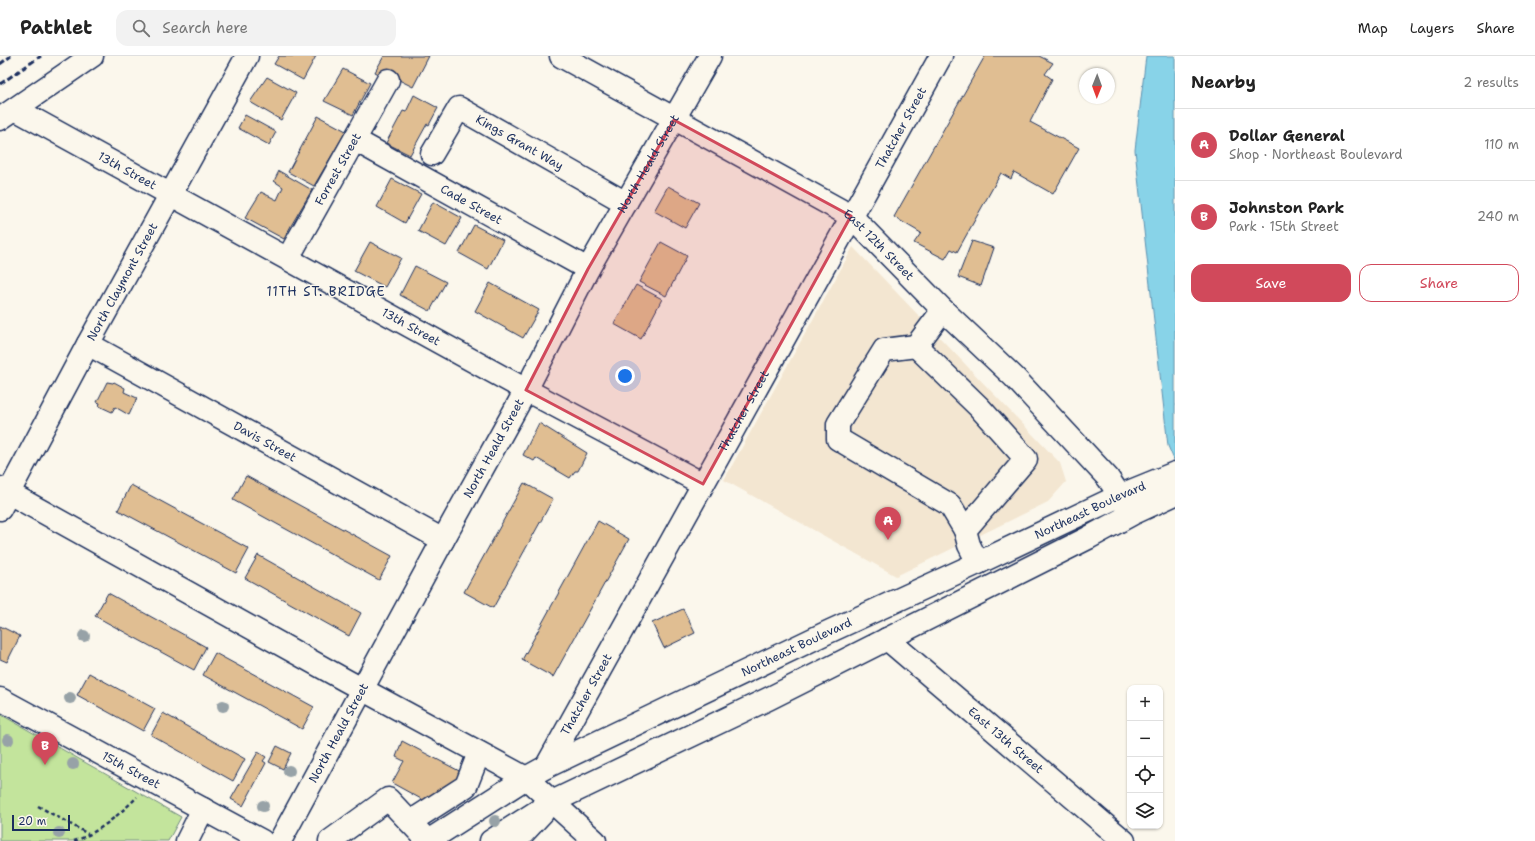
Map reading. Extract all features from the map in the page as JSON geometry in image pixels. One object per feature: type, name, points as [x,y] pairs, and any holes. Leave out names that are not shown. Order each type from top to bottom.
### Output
[{"type":"street","points":[[8,114],[92,56]]},
{"type":"street","name":"North Claymont Street","points":[[3,497],[247,56]]},
{"type":"street","name":"East 12th Street","points":[[561,56],[674,120],[851,216],[944,310],[1014,377],[1108,478],[1121,495],[1132,514]]},
{"type":"street","name":"North Heald Street","points":[[287,839],[362,689],[442,540],[526,390],[588,269],[710,56]]},
{"type":"street","name":"Thatcher Street","points":[[546,767],[941,56]]},
{"type":"street","name":"Forrest Street","points":[[288,258],[388,80]]},
{"type":"street","name":"Kings Grant Way","points":[[432,154],[460,108],[626,203]]},
{"type":"street","name":"13th Street","points":[[8,114],[172,194],[526,390],[703,484]]},
{"type":"street","name":"Cade Street","points":[[355,140],[588,269]]},
{"type":"street","points":[[944,310],[916,346],[884,350],[838,424],[838,439],[950,505],[965,530],[968,545],[978,563]]},
{"type":"street","name":"Davis Street","points":[[88,344],[442,540]]},
{"type":"street","points":[[916,346],[979,407],[1026,459],[965,530]]},
{"type":"street","name":"Northeast Boulevard","points":[[428,841],[526,778],[546,767],[826,633],[1121,495],[1174,480]]},
{"type":"street","name":"Northeast Boulevard","points":[[491,841],[552,802],[768,699],[1088,538],[1132,514],[1174,480]]},
{"type":"street","points":[[3,497],[526,778],[595,841]]},
{"type":"street","name":"East 13th Street","points":[[887,639],[1124,841]]},
{"type":"street","name":"15th Street","points":[[0,699],[262,841]]},
{"type":"street","points":[[410,822],[466,786],[479,753]]},
{"type":"street","points":[[466,786],[480,808]]},
{"type":"street","points":[[330,841],[388,799],[428,841]]},
{"type":"street","points":[[516,841],[552,802]]},
{"type":"street","points":[[186,841],[204,809]]},
{"type":"path","points":[[74,841],[119,815],[138,797]]},
{"type":"path","points":[[38,806],[88,834]]},
{"type":"highlighted area","points":[[674,120],[851,216],[703,484],[526,390],[588,269]]},
{"type":"shaded area","points":[[853,247],[1060,463],[1066,482],[1048,502],[896,576],[724,480]]},
{"type":"green space","points":[[0,714],[181,817],[168,841],[0,841]]},
{"type":"water","points":[[1146,56],[1175,56],[1175,462],[1168,446],[1135,150]]},
{"type":"building","points":[[279,56],[316,56],[303,80],[274,64]]},
{"type":"building","points":[[384,56],[429,56],[413,87],[399,80],[396,83],[375,72]]},
{"type":"building","points":[[985,56],[1039,56],[1053,63],[1045,74],[1052,79],[1030,122],[1079,148],[1053,194],[1014,172],[1011,179],[1001,173],[957,252],[951,249],[945,259],[914,243],[921,233],[894,217]]},
{"type":"building","points":[[343,69],[370,83],[353,115],[324,101]]},
{"type":"building","points":[[267,77],[296,93],[281,120],[250,102]]},
{"type":"building","points":[[414,95],[438,108],[429,125],[427,124],[410,155],[386,143],[403,111],[406,112]]},
{"type":"building","points":[[245,115],[276,132],[269,145],[238,128]]},
{"type":"building","points":[[318,116],[346,131],[314,186],[288,172]]},
{"type":"building","points":[[279,171],[312,190],[284,239],[245,218],[261,192],[277,200],[283,187],[274,181]]},
{"type":"building","points":[[392,179],[421,194],[405,223],[377,207]]},
{"type":"building","points":[[668,186],[699,203],[685,228],[654,211]]},
{"type":"building","points":[[433,202],[462,218],[446,246],[418,231]]},
{"type":"building","points":[[474,225],[503,240],[488,269],[459,253]]},
{"type":"building","points":[[972,241],[994,248],[981,286],[958,277]]},
{"type":"building","points":[[370,242],[401,258],[385,287],[354,271]]},
{"type":"building","points":[[661,242],[687,256],[666,296],[639,282]]},
{"type":"building","points":[[415,266],[446,282],[430,311],[400,295]]},
{"type":"building","points":[[490,283],[539,310],[523,338],[475,311]]},
{"type":"building","points":[[636,285],[662,299],[641,339],[614,324]]},
{"type":"building","points":[[107,382],[114,382],[125,388],[124,392],[137,398],[129,415],[115,407],[112,412],[99,406],[100,403],[97,402]]},
{"type":"building","points":[[539,423],[587,453],[578,471],[575,471],[570,478],[536,458],[534,461],[523,455]]},
{"type":"building","points":[[246,476],[392,556],[379,580],[233,500]]},
{"type":"building","points":[[524,483],[553,499],[493,608],[464,592]]},
{"type":"building","points":[[131,485],[249,549],[236,573],[118,510]]},
{"type":"building","points":[[598,521],[629,539],[553,677],[522,660]]},
{"type":"building","points":[[258,555],[361,613],[349,636],[245,578]]},
{"type":"building","points":[[108,593],[206,647],[194,670],[95,616]]},
{"type":"building","points":[[683,609],[695,633],[664,648],[652,623]]},
{"type":"building","points":[[0,626],[20,636],[7,662],[0,659]]},
{"type":"building","points":[[215,653],[314,707],[302,729],[203,675]]},
{"type":"building","points":[[89,673],[155,709],[143,731],[77,695]]},
{"type":"building","points":[[163,713],[245,759],[233,781],[151,735]]},
{"type":"building","points":[[402,741],[465,774],[423,800],[392,783],[404,761],[396,757]]},
{"type":"building","points":[[277,746],[291,753],[283,769],[269,762]]},
{"type":"building","points":[[258,752],[266,757],[263,761],[266,763],[243,806],[231,799]]},
{"type":"railway","points":[[0,64],[11,56]]},
{"type":"railway","points":[[0,84],[41,56]]},
{"type":"place","name":"Dollar General","points":[[888,540]]},
{"type":"place","name":"Johnston Park","points":[[45,765]]},
{"type":"district","name":"11TH ST. BRIDGE","points":[[326,291]]}]
